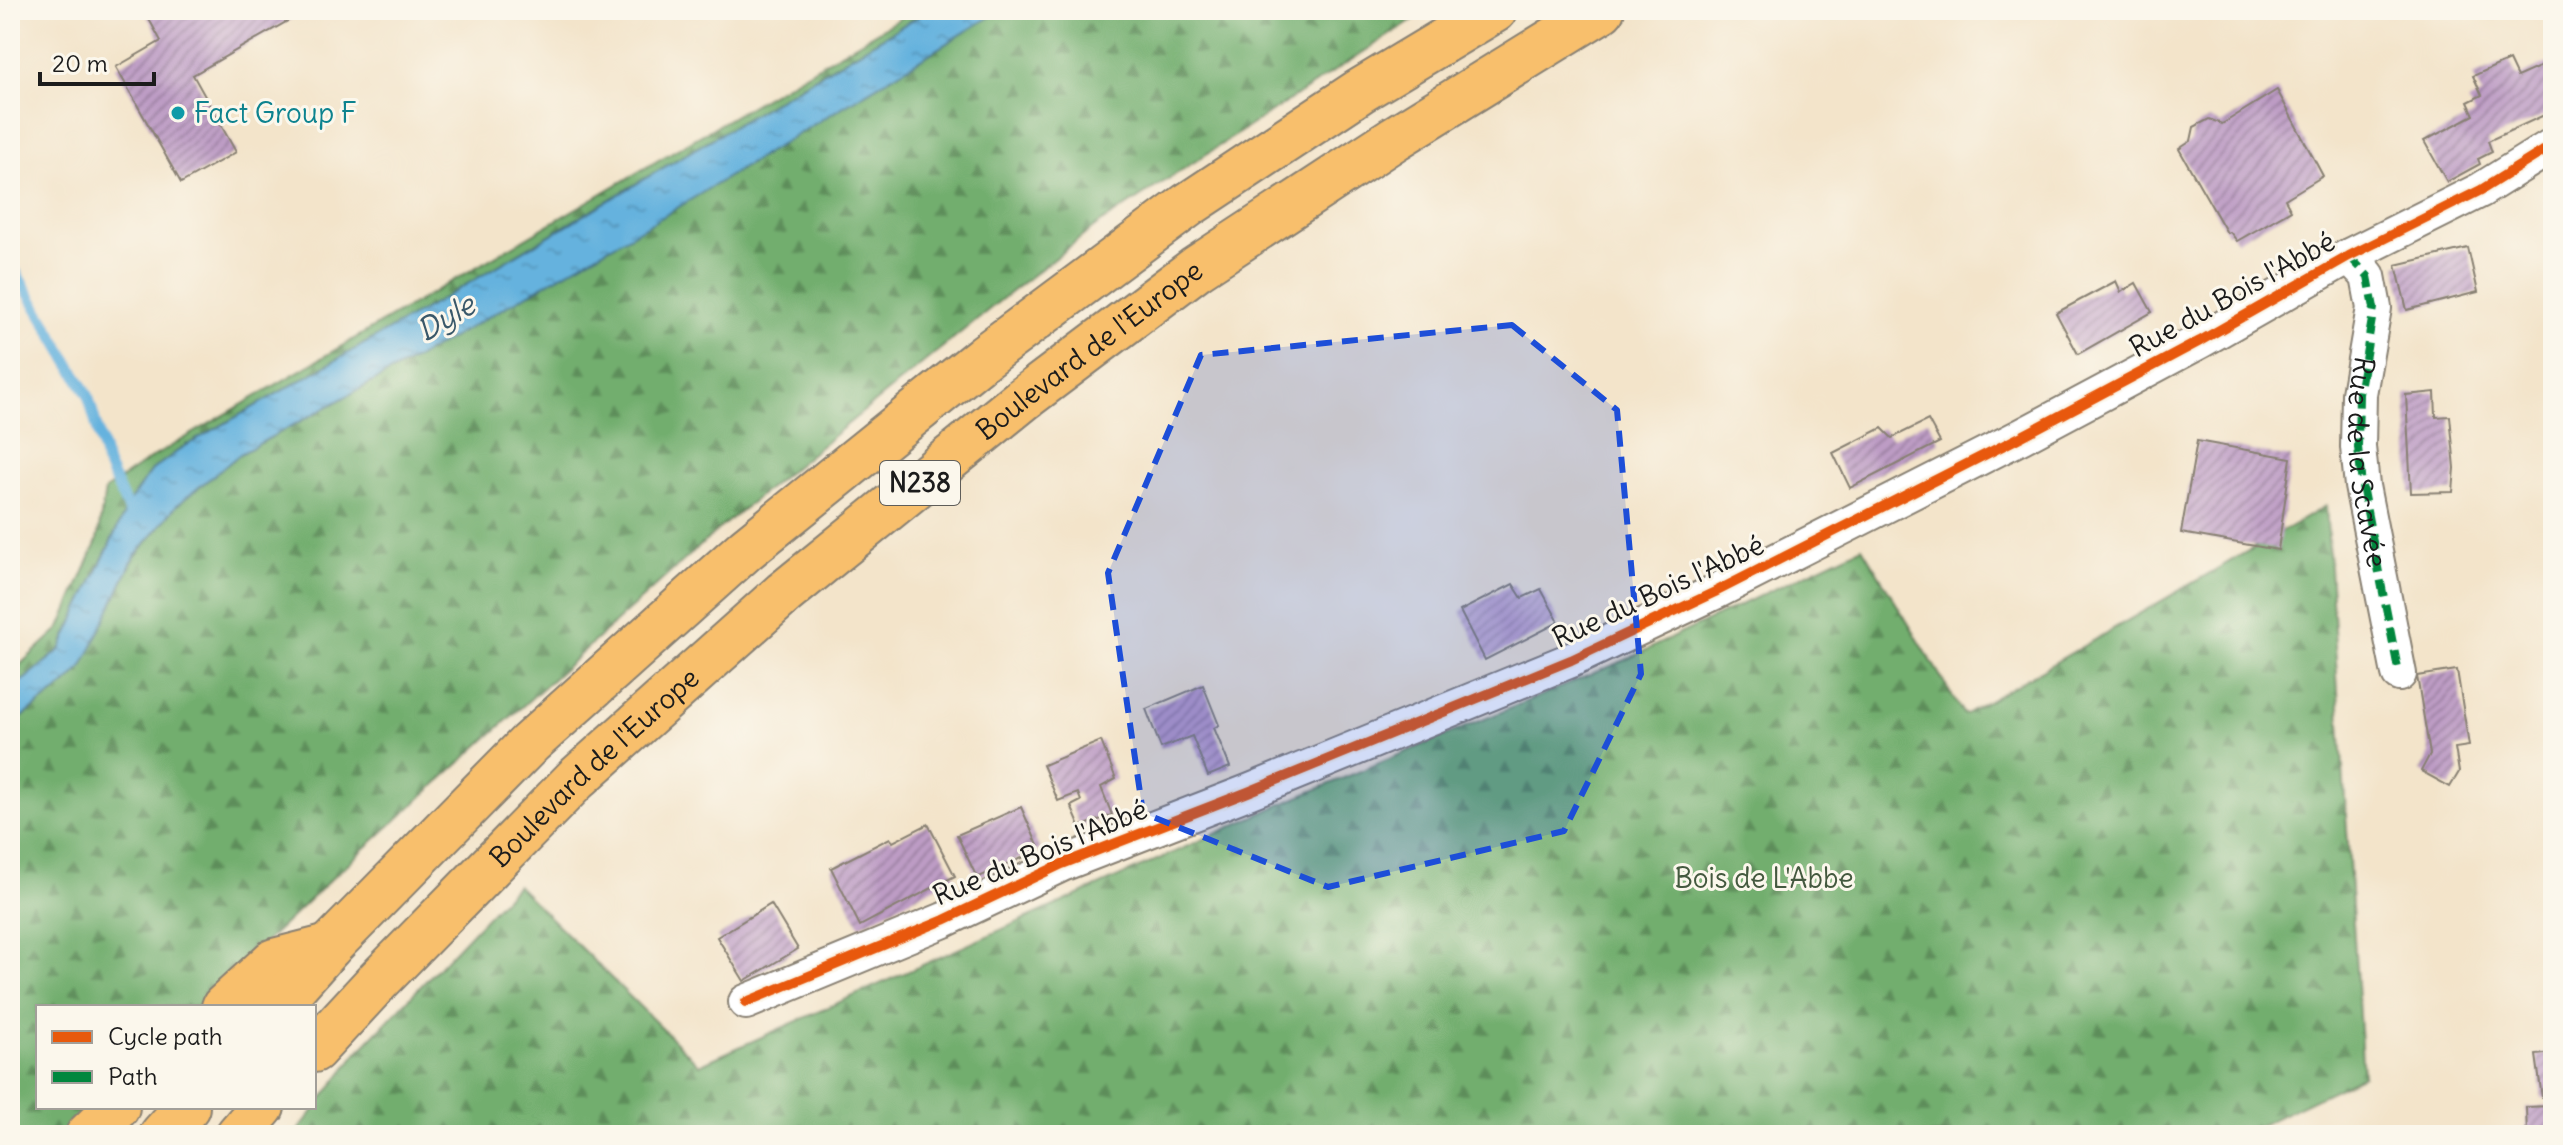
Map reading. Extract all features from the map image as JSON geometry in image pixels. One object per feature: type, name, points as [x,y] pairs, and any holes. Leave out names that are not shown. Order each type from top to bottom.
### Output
[{"type":"highway","name":"Boulevard de l'Europe","points":[[278,1005],[329,947],[530,743],[746,549],[985,356],[1188,205],[1360,91],[1495,10]]},
{"type":"highway","name":"Boulevard de l'Europe","points":[[316,1048],[576,779],[784,593],[1023,399],[1197,268],[1395,138],[1602,10]]},
{"type":"highway","points":[[226,1005],[274,961],[329,947]]},
{"type":"highway","points":[[88,1135],[115,1109]]},
{"type":"highway","points":[[162,1135],[185,1109]]},
{"type":"highway","points":[[238,1135],[260,1109]]},
{"type":"street","name":"Rue du Bois l'Abbé","points":[[746,1002],[944,920],[1062,864],[1571,660],[1715,592],[2022,436],[2200,341],[2349,256],[2468,197],[2553,145]]},
{"type":"street","name":"Rue de la Scavée","points":[[2349,256],[2368,276],[2374,308],[2359,394],[2358,447],[2362,486],[2399,674]]},
{"type":"highlighted area","points":[[1512,325],[1617,410],[1641,674],[1564,831],[1328,887],[1143,813],[1108,573],[1201,355]]},
{"type":"green space","points":[[914,10],[929,10],[422,311],[182,448],[152,470],[131,499],[60,650],[10,688],[10,674],[60,628],[97,541],[105,490],[151,458]]},
{"type":"green space","points":[[1001,10],[1428,10],[1096,226],[1002,299],[721,527],[331,879],[200,1005],[36,1005],[36,1109],[92,1109],[66,1135],[10,1135],[10,721],[21,718],[66,684],[82,667],[134,558],[177,505],[240,454],[413,360]]},
{"type":"green space","name":"Bois de L'Abbe","points":[[2326,506],[2363,1076],[2240,1135],[295,1135],[357,1053],[517,885],[699,1065],[1284,803],[1623,661],[1862,547],[1964,715]]},
{"type":"water","name":"Dyle","points":[[929,10],[1001,10],[664,216],[413,360],[240,454],[177,505],[134,557],[83,667],[21,718],[10,721],[10,688],[60,650],[131,499],[152,470],[182,448],[422,311]]},
{"type":"building","name":"Fact Group F","points":[[144,10],[307,10],[193,75],[236,152],[181,183],[116,67],[161,41]]},
{"type":"building","points":[[2509,60],[2517,77],[2553,61],[2553,111],[2488,141],[2492,152],[2478,159],[2480,164],[2447,182],[2424,141],[2474,115],[2468,102],[2482,95],[2473,76]]},
{"type":"building","points":[[2277,90],[2323,176],[2285,199],[2291,210],[2237,241],[2230,232],[2227,233],[2179,149],[2191,141],[2194,127],[2209,119],[2222,124]]},
{"type":"building","points":[[2468,248],[2478,292],[2407,310],[2396,265]]},
{"type":"building","points":[[2116,281],[2121,292],[2136,283],[2152,312],[2078,354],[2056,313]]},
{"type":"building","points":[[2435,392],[2436,417],[2450,416],[2455,468],[2453,492],[2411,493],[2406,395]]},
{"type":"building","points":[[1928,420],[1940,442],[1850,488],[1833,453],[1882,428],[1892,438]]},
{"type":"building","points":[[2197,441],[2291,458],[2278,550],[2181,533]]},
{"type":"building","points":[[1513,584],[1522,598],[1541,589],[1559,622],[1485,660],[1460,611]]},
{"type":"building","points":[[2457,670],[2469,746],[2455,748],[2459,772],[2450,787],[2421,771],[2430,754],[2417,676]]},
{"type":"building","points":[[1203,685],[1219,725],[1214,728],[1230,767],[1208,776],[1192,736],[1161,748],[1146,709]]},
{"type":"building","points":[[1101,741],[1116,779],[1101,787],[1112,815],[1080,827],[1071,806],[1081,801],[1078,793],[1058,801],[1043,765]]},
{"type":"building","points":[[1021,807],[1040,850],[977,878],[957,835]]},
{"type":"building","points":[[928,824],[955,876],[860,926],[831,868],[890,838],[893,842]]},
{"type":"building","points":[[771,904],[798,949],[744,981],[717,937]]},
{"type":"building","points":[[2553,1053],[2553,1097],[2542,1098],[2536,1055]]},
{"type":"building","points":[[2553,1106],[2553,1135],[2527,1135],[2526,1107]]},
{"type":"waterway","points":[[10,262],[88,395],[107,464],[133,520]]},
{"type":"marked path","points":[[2349,256],[2368,276],[2374,308],[2359,394],[2358,447],[2362,486],[2399,674]]},
{"type":"cycle path","points":[[746,1002],[944,920],[1062,864],[1571,660],[1715,592],[2022,436],[2200,341],[2349,256],[2481,190],[2553,145]]},
{"type":"place","name":"Fact Group F","points":[[178,113]]}]
